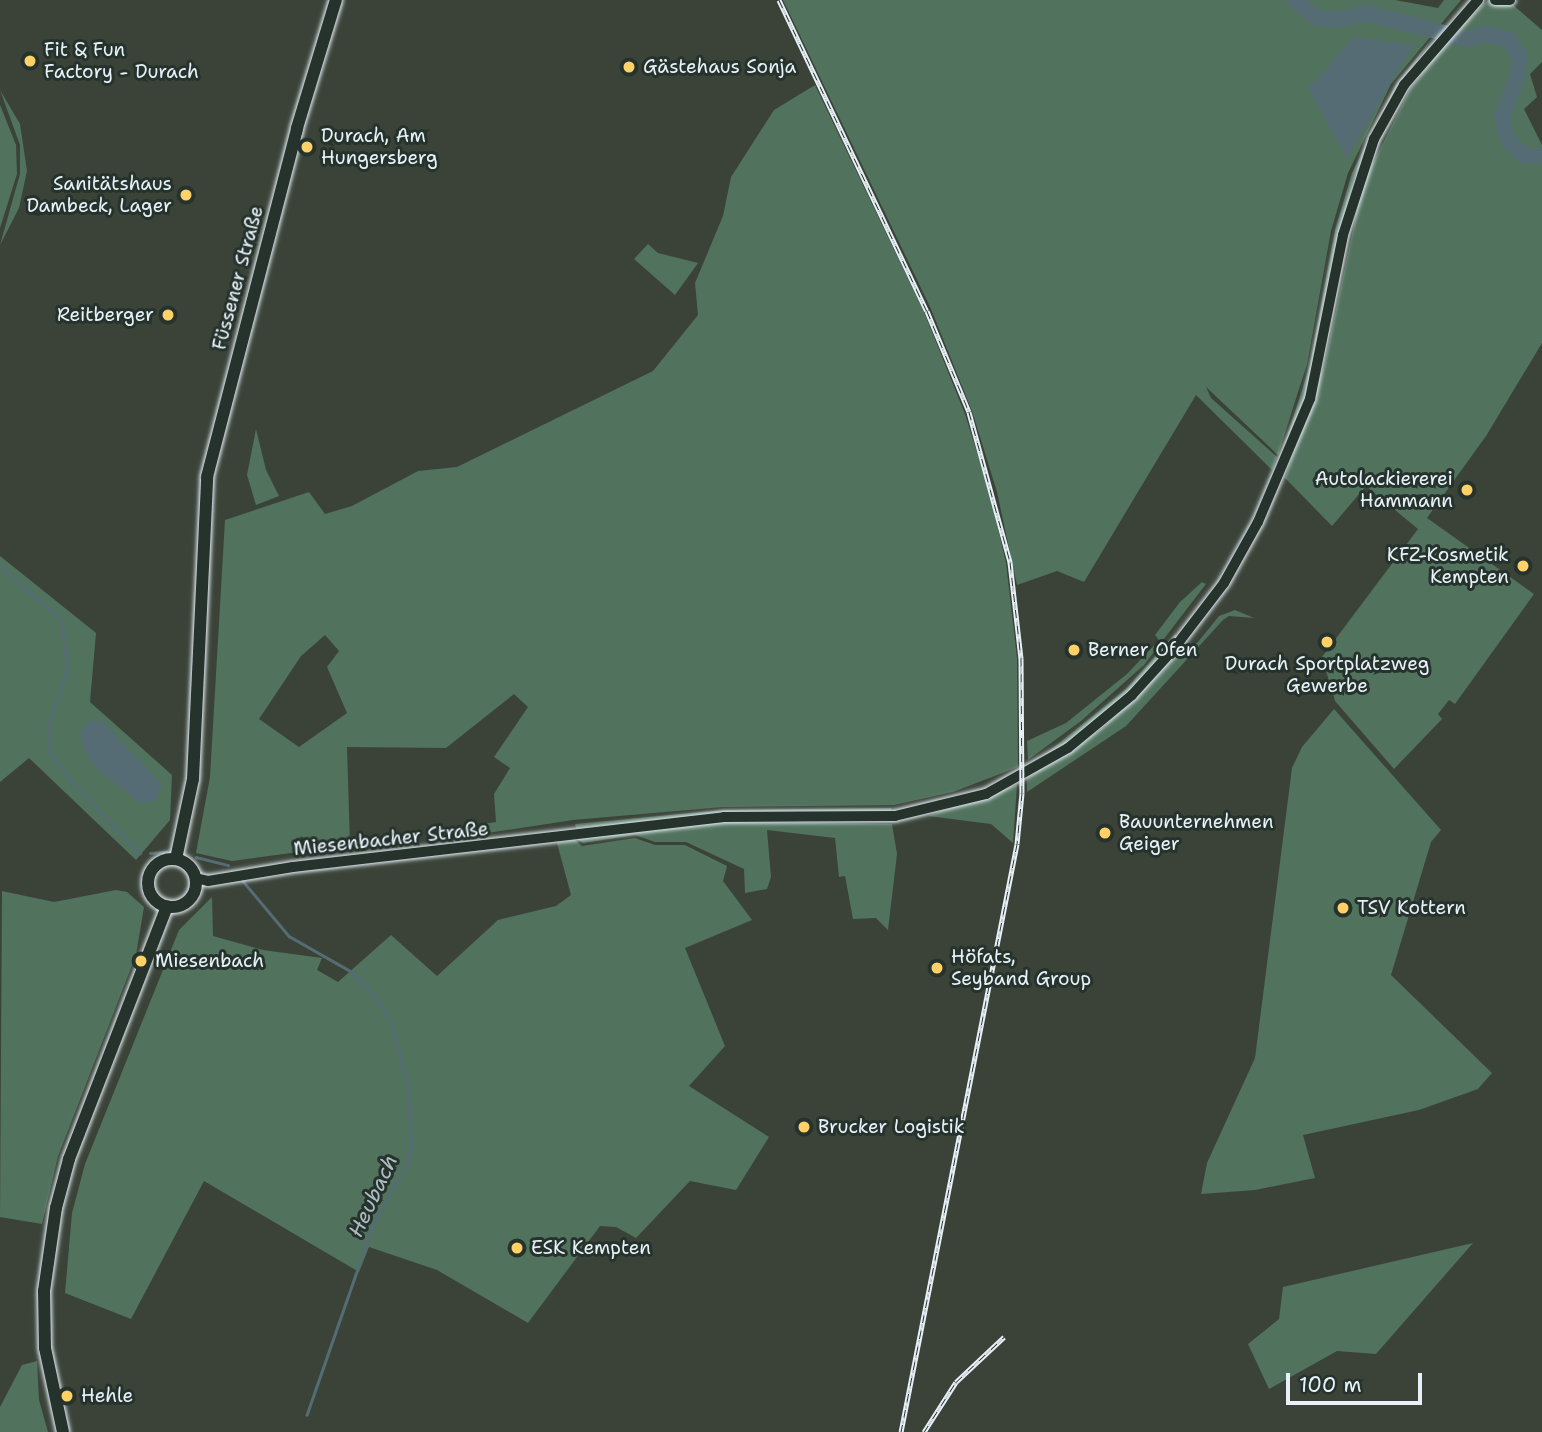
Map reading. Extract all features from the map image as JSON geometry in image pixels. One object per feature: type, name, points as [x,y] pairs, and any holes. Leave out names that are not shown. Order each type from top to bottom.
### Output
[{"type":"main road","name":"Füssener Straße","points":[[176,859],[193,779],[200,570],[212,454],[297,128],[336,0]]},
{"type":"main road","points":[[176,859],[189,865],[196,878],[188,901],[167,906],[153,899],[148,879],[155,865],[176,859]]},
{"type":"main road","points":[[63,1432],[46,1357],[44,1288],[56,1209],[69,1159],[148,964],[167,906]]},
{"type":"street","name":"Miesenbacher Straße","points":[[196,878],[208,881],[724,817],[871,818],[928,811],[1007,785],[1068,748],[1132,695],[1224,583],[1281,475],[1319,365],[1357,182],[1404,85],[1437,43],[1478,0]]},
{"type":"street","points":[[1495,0],[1510,0]]},
{"type":"green space","points":[[783,0],[1395,0],[1438,8],[1444,0],[1461,0],[1391,84],[1348,173],[1331,231],[1307,364],[1278,455],[1206,387],[1211,398],[1277,457],[1272,470],[1196,395],[1084,582],[1057,571],[1017,585],[997,492],[972,411],[931,309]]},
{"type":"green space","points":[[1488,0],[1512,4],[1542,30],[1542,62],[1530,74],[1537,97],[1524,109],[1542,145],[1542,343],[1486,436],[1427,518],[1534,594],[1455,704],[1449,700],[1438,714],[1442,719],[1394,769],[1335,701],[1322,657],[1418,529],[1366,486],[1332,526],[1285,478],[1324,366],[1363,183],[1410,89],[1452,36]]},
{"type":"green space","points":[[1433,37],[1401,83],[1353,180],[1305,398],[1281,456],[1310,365],[1335,230],[1352,173],[1395,86]]},
{"type":"green space","points":[[815,85],[924,312],[965,414],[990,494],[1006,563],[1017,658],[1018,767],[953,792],[894,805],[723,807],[573,820],[455,838],[457,828],[496,822],[494,794],[510,768],[494,757],[528,707],[514,694],[446,748],[347,747],[350,845],[232,861],[196,853],[210,777],[225,520],[309,492],[325,514],[352,506],[418,471],[457,467],[653,371],[698,315],[695,283],[723,216],[731,177],[774,110]],"holes":[[[325,635],[339,651],[327,667],[347,713],[299,747],[259,719],[301,656]]]},
{"type":"green space","points":[[0,90],[20,124],[27,171],[19,208],[0,245],[20,174],[20,145]]},
{"type":"green space","points":[[0,105],[16,145],[17,174],[0,228]]},
{"type":"green space","points":[[648,244],[658,253],[698,263],[675,295],[634,259]]},
{"type":"green space","points":[[256,429],[266,470],[279,496],[256,505],[247,475]]},
{"type":"green space","points":[[0,556],[96,633],[90,702],[172,775],[170,820],[136,860],[29,758],[0,782]]},
{"type":"green space","points":[[1202,582],[1206,584],[1144,665],[1081,721],[1028,760],[1027,741],[1066,723],[1127,674],[1159,640],[1155,635],[1180,602]]},
{"type":"green space","points":[[1235,610],[1254,618],[1229,616],[1223,620],[1126,726],[1027,792],[1027,778],[1104,727],[1187,643],[1191,647],[1219,616]]},
{"type":"green space","points":[[1175,634],[1178,637],[1128,692],[1066,745],[1027,769],[1126,689]]},
{"type":"green space","name":"TSV Kottern","points":[[1334,709],[1441,830],[1431,842],[1391,975],[1492,1073],[1478,1089],[1419,1110],[1303,1135],[1315,1178],[1255,1190],[1201,1194],[1207,1163],[1255,1058],[1292,768],[1302,747]]},
{"type":"green space","points":[[1017,785],[1013,843],[991,824],[928,816]]},
{"type":"green space","points":[[891,808],[892,812],[724,814],[576,828],[575,824],[723,810]]},
{"type":"green space","points":[[724,822],[892,824],[897,854],[888,930],[876,918],[853,919],[845,876],[839,877],[835,838],[767,830],[771,877],[767,889],[745,893],[744,869],[686,842],[655,842],[635,835],[583,843],[578,839]]},
{"type":"green space","points":[[635,838],[655,845],[685,845],[727,866],[723,881],[752,920],[685,948],[725,1046],[689,1086],[769,1137],[736,1190],[690,1181],[636,1238],[616,1227],[600,1226],[528,1323],[437,1270],[369,1247],[359,1272],[204,1181],[131,1319],[65,1293],[72,1213],[85,1164],[179,930],[212,897],[213,936],[263,950],[322,958],[317,970],[338,982],[391,935],[437,976],[498,920],[556,906],[571,895],[557,843],[575,840],[582,846]]},
{"type":"green space","points":[[116,890],[127,892],[144,907],[136,955],[58,1156],[42,1224],[0,1217],[2,891],[54,902]]},
{"type":"green space","points":[[1473,1243],[1376,1354],[1337,1351],[1269,1389],[1248,1344],[1279,1319],[1283,1287]]},
{"type":"green space","points":[[37,1361],[39,1400],[48,1432],[0,1432],[0,1407],[22,1365]]},
{"type":"water","points":[[1354,37],[1413,45],[1347,158],[1308,89]]},
{"type":"water","points":[[90,721],[102,721],[161,784],[157,800],[141,804],[95,767],[82,745],[81,731]]},
{"type":"waterway","points":[[1295,0],[1315,17],[1340,20],[1365,13],[1468,39],[1487,34],[1509,40],[1519,55],[1518,76],[1502,115],[1504,128],[1510,143],[1524,155],[1542,156]]},
{"type":"waterway","name":"Heubach","points":[[0,566],[62,620],[67,670],[48,729],[51,753],[71,781],[140,853]]},
{"type":"waterway","name":"Heubach","points":[[150,853],[166,852]]},
{"type":"waterway","name":"Heubach","points":[[196,857],[228,865]]},
{"type":"waterway","name":"Heubach","points":[[243,881],[289,936],[352,972],[370,990],[390,1019],[407,1079],[412,1145],[408,1163],[374,1223],[307,1415]]},
{"type":"railway","points":[[779,0],[927,311],[969,412],[1010,562],[1021,658],[1022,793],[1017,844],[901,1432]]},
{"type":"railway","points":[[924,1432],[956,1382],[1004,1337]]},
{"type":"place","name":"Fit & Fun Factory - Durach","points":[[30,61]]},
{"type":"place","name":"Gästehaus Sonja","points":[[629,67]]},
{"type":"place","name":"Durach, Am Hungersberg","points":[[307,147]]},
{"type":"place","name":"Sanitätshaus Dambeck, Lager","points":[[186,195]]},
{"type":"place","name":"Reitberger","points":[[168,315]]},
{"type":"place","name":"Autolackiererei Hammann","points":[[1467,490]]},
{"type":"place","name":"KFZ-Kosmetik Kempten","points":[[1523,566]]},
{"type":"place","name":"Durach Sportplatzweg Gewerbe","points":[[1327,642]]},
{"type":"place","name":"Berner Ofen","points":[[1074,650]]},
{"type":"place","name":"Bauunternehmen Geiger","points":[[1105,833]]},
{"type":"place","name":"TSV Kottern","points":[[1343,908]]},
{"type":"place","name":"Miesenbach","points":[[141,961]]},
{"type":"place","name":"Höfats, Seyband Group","points":[[937,968]]},
{"type":"place","name":"Brucker Logistik","points":[[804,1127]]},
{"type":"place","name":"ESK Kempten","points":[[517,1248]]},
{"type":"place","name":"Hehle","points":[[67,1396]]}]
